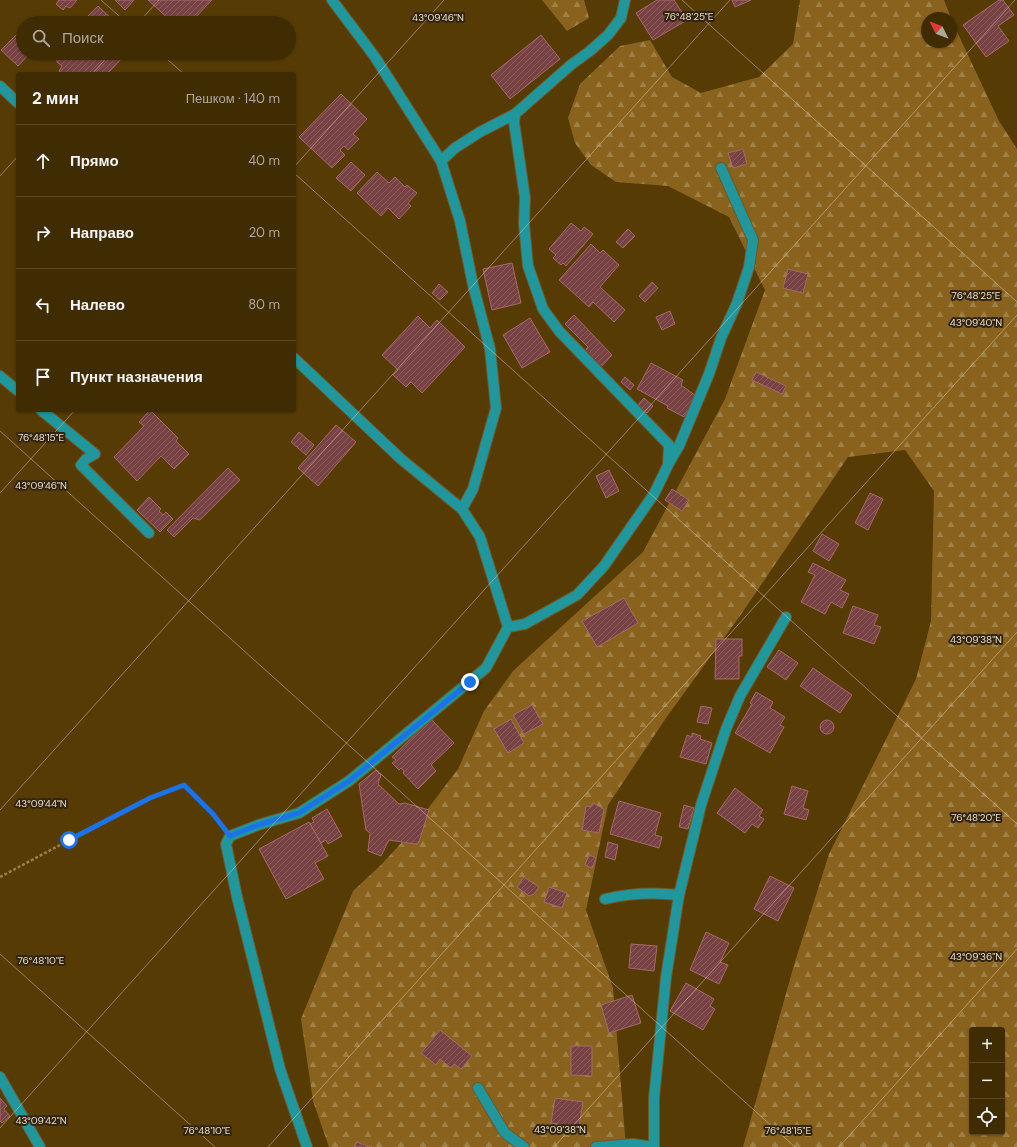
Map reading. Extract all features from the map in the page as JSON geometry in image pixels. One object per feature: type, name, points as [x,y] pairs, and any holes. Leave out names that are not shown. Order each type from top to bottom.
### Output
[{"type":"street","points":[[332,0],[375,57],[441,161],[460,221],[473,285],[490,350],[496,408],[473,489],[462,510]]},
{"type":"street","points":[[441,161],[455,148],[480,132],[515,114],[608,35],[621,18],[625,0]]},
{"type":"street","points":[[0,86],[16,102]]},
{"type":"street","points":[[515,114],[514,122],[525,198],[524,224],[528,266],[543,310],[560,331],[669,445],[668,465]]},
{"type":"street","points":[[508,627],[524,624],[577,595],[604,566],[654,494],[685,433],[709,374],[721,338],[737,303],[749,267],[753,240],[721,168]]},
{"type":"street","points":[[296,360],[401,459],[462,510],[480,537],[508,627],[486,668],[349,781],[299,813],[258,825],[230,836],[226,844],[237,898],[280,1069],[307,1147]]},
{"type":"street","points":[[0,376],[16,389]]},
{"type":"street","points":[[43,412],[95,454],[86,459],[82,465],[149,533]]},
{"type":"street","points":[[669,445],[685,433]]},
{"type":"street","points":[[596,1147],[633,1144],[654,1147],[654,1098],[666,977],[678,895],[701,805],[726,729],[740,696],[786,617]]},
{"type":"street","points":[[605,898],[654,892],[678,895]]},
{"type":"street","points":[[0,1077],[40,1147]]},
{"type":"street","points":[[478,1088],[505,1133],[524,1147]]},
{"type":"path","points":[[0,877],[150,798],[184,785],[213,814],[230,836]]},
{"type":"green space","points":[[542,0],[584,0],[589,18],[567,31]]},
{"type":"green space","points":[[800,0],[944,0],[949,12],[921,12],[921,48],[957,48],[957,32],[999,121],[1017,149],[1017,1147],[743,1147],[794,965],[829,854],[916,679],[931,621],[934,491],[905,450],[848,457],[742,613],[666,718],[608,805],[586,910],[613,988],[626,1147],[329,1147],[313,1101],[301,1019],[353,891],[381,865],[405,839],[458,769],[484,711],[513,671],[643,552],[725,399],[765,290],[729,217],[668,186],[616,182],[591,165],[575,143],[568,118],[580,84],[620,46],[650,40],[672,77],[701,93],[759,77],[793,44]]},
{"type":"building","points":[[59,0],[77,0],[70,8],[66,6],[63,10],[56,4]]},
{"type":"building","points":[[115,0],[134,0],[125,10]]},
{"type":"building","points":[[148,0],[212,0],[197,16],[165,16]]},
{"type":"building","points":[[657,0],[674,0],[687,20],[653,40],[636,13]]},
{"type":"building","points":[[732,0],[751,0],[735,7]]},
{"type":"building","points":[[999,0],[1003,0],[1014,15],[998,26],[1009,41],[986,57],[963,25]]},
{"type":"building","points":[[98,6],[109,16],[88,16]]},
{"type":"building","points":[[16,35],[16,60],[24,60],[18,66],[1,50]]},
{"type":"building","points":[[541,35],[560,59],[510,99],[491,75]]},
{"type":"building","points":[[57,60],[120,60],[109,72],[60,72],[59,71],[62,66]]},
{"type":"building","points":[[341,94],[367,119],[353,134],[359,139],[348,150],[344,146],[340,150],[345,155],[332,168],[299,137]]},
{"type":"building","points":[[743,149],[747,164],[733,168],[728,153]]},
{"type":"building","points":[[351,162],[365,175],[351,191],[336,178]]},
{"type":"building","points":[[377,172],[389,183],[395,177],[405,187],[407,185],[417,193],[408,203],[411,206],[399,219],[388,208],[381,216],[357,193]]},
{"type":"building","points":[[571,223],[581,231],[584,227],[593,234],[566,266],[563,263],[561,265],[553,258],[556,255],[549,249]]},
{"type":"building","points":[[628,229],[635,236],[623,248],[616,242]]},
{"type":"building","points":[[591,244],[600,253],[603,250],[619,265],[600,287],[625,310],[614,322],[593,302],[589,307],[559,280]]},
{"type":"building","points":[[512,263],[521,303],[492,310],[483,269]]},
{"type":"building","points":[[788,269],[808,274],[803,293],[783,288]]},
{"type":"building","points":[[652,282],[658,288],[645,302],[639,296]]},
{"type":"building","points":[[439,284],[448,292],[440,300],[432,293]]},
{"type":"building","points":[[670,311],[675,324],[662,330],[656,317]]},
{"type":"building","points":[[574,315],[612,355],[601,367],[585,351],[588,347],[565,324]]},
{"type":"building","points":[[418,316],[430,328],[437,320],[465,347],[422,393],[411,382],[406,387],[393,375],[398,370],[382,355]]},
{"type":"building","points":[[530,318],[550,352],[522,368],[503,335]]},
{"type":"building","points":[[651,363],[683,380],[681,385],[696,396],[684,417],[667,408],[668,406],[637,389]]},
{"type":"building","points":[[756,372],[786,386],[782,394],[752,380]]},
{"type":"building","points":[[625,377],[634,385],[630,390],[621,382]]},
{"type":"building","points":[[644,398],[653,406],[647,413],[638,405]]},
{"type":"building","points":[[148,412],[152,412],[178,438],[176,441],[189,454],[174,469],[161,456],[137,481],[114,457],[144,426],[139,422]]},
{"type":"building","points":[[336,425],[356,442],[318,486],[298,468]]},
{"type":"building","points":[[299,432],[314,445],[306,455],[291,442]]},
{"type":"building","points":[[228,468],[240,480],[200,520],[193,518],[174,537],[167,530]]},
{"type":"building","points":[[609,470],[619,491],[606,498],[596,476]]},
{"type":"building","points":[[672,489],[689,500],[682,511],[665,500]]},
{"type":"building","points":[[870,493],[883,499],[868,530],[855,523]]},
{"type":"building","points":[[149,497],[161,509],[159,511],[163,515],[166,512],[173,519],[160,532],[137,510]]},
{"type":"building","points":[[822,534],[839,544],[829,561],[813,551]]},
{"type":"building","points":[[813,563],[846,580],[840,590],[849,594],[842,608],[831,602],[825,614],[801,602],[815,575],[808,572]]},
{"type":"building","points":[[624,598],[638,623],[597,647],[582,621]]},
{"type":"building","points":[[853,606],[878,615],[874,625],[881,627],[874,644],[843,633]]},
{"type":"building","points":[[716,639],[742,639],[742,656],[739,656],[739,679],[715,679]]},
{"type":"building","points":[[779,650],[798,663],[786,680],[767,667]]},
{"type":"building","points":[[813,668],[852,695],[840,713],[800,686]]},
{"type":"building","points":[[756,692],[773,702],[770,708],[785,717],[780,725],[784,727],[770,753],[735,733],[752,704],[750,703]]},
{"type":"building","points":[[532,705],[543,724],[524,734],[513,715]]},
{"type":"building","points":[[701,706],[712,708],[708,724],[697,722]]},
{"type":"building","points":[[431,719],[454,743],[431,765],[436,771],[418,789],[403,773],[404,771],[401,768],[399,770],[392,763],[396,760],[392,757]]},
{"type":"building","points":[[511,719],[524,743],[508,753],[494,729]]},
{"type":"building","points":[[827,720],[832,722],[834,727],[832,732],[827,734],[822,732],[820,727],[822,722]]},
{"type":"building","points":[[692,733],[701,736],[700,739],[712,743],[706,764],[680,757],[687,735],[692,737]]},
{"type":"building","points":[[376,770],[381,775],[378,784],[399,804],[405,803],[429,810],[419,842],[416,844],[389,840],[381,856],[368,851],[370,833],[366,830],[359,784]]},
{"type":"building","points":[[792,786],[808,791],[803,808],[809,810],[806,820],[784,814]]},
{"type":"building","points":[[735,788],[763,810],[759,816],[764,819],[758,828],[752,824],[745,833],[717,813]]},
{"type":"building","points":[[619,801],[661,813],[655,835],[662,837],[659,848],[610,834]]},
{"type":"building","points":[[593,803],[604,809],[599,833],[582,830],[586,806],[591,807]]},
{"type":"building","points":[[684,805],[694,808],[688,829],[679,827]]},
{"type":"building","points":[[327,809],[342,836],[328,844],[326,840],[321,843],[310,824],[314,822],[312,818]]},
{"type":"building","points":[[309,822],[328,856],[315,863],[324,879],[286,899],[259,849]]},
{"type":"building","points":[[608,842],[618,845],[615,860],[605,857]]},
{"type":"building","points":[[589,855],[596,858],[592,868],[585,865]]},
{"type":"building","points":[[770,876],[794,888],[778,921],[754,909]]},
{"type":"building","points":[[524,877],[539,887],[534,894],[529,896],[517,887]]},
{"type":"building","points":[[549,887],[567,893],[562,908],[544,902]]},
{"type":"building","points":[[706,932],[729,943],[720,962],[728,965],[719,984],[690,970]]},
{"type":"building","points":[[631,944],[657,946],[654,971],[629,968]]},
{"type":"building","points":[[686,983],[714,999],[710,1006],[715,1009],[703,1030],[670,1011]]},
{"type":"building","points":[[632,995],[641,1023],[609,1033],[601,1005]]},
{"type":"building","points":[[440,1030],[472,1056],[461,1069],[454,1064],[451,1068],[440,1059],[436,1065],[421,1053]]},
{"type":"building","points":[[571,1046],[592,1046],[592,1076],[571,1075]]},
{"type":"building","points":[[0,1098],[7,1106],[4,1109],[10,1116],[2,1123],[0,1121]]},
{"type":"building","points":[[555,1098],[583,1102],[579,1127],[551,1123]]},
{"type":"building","points":[[356,1142],[372,1147],[355,1147]]},
{"type":"route","points":[[69,840],[150,798],[184,785],[213,814],[230,836],[258,825],[299,813],[349,781],[470,682]]}]
